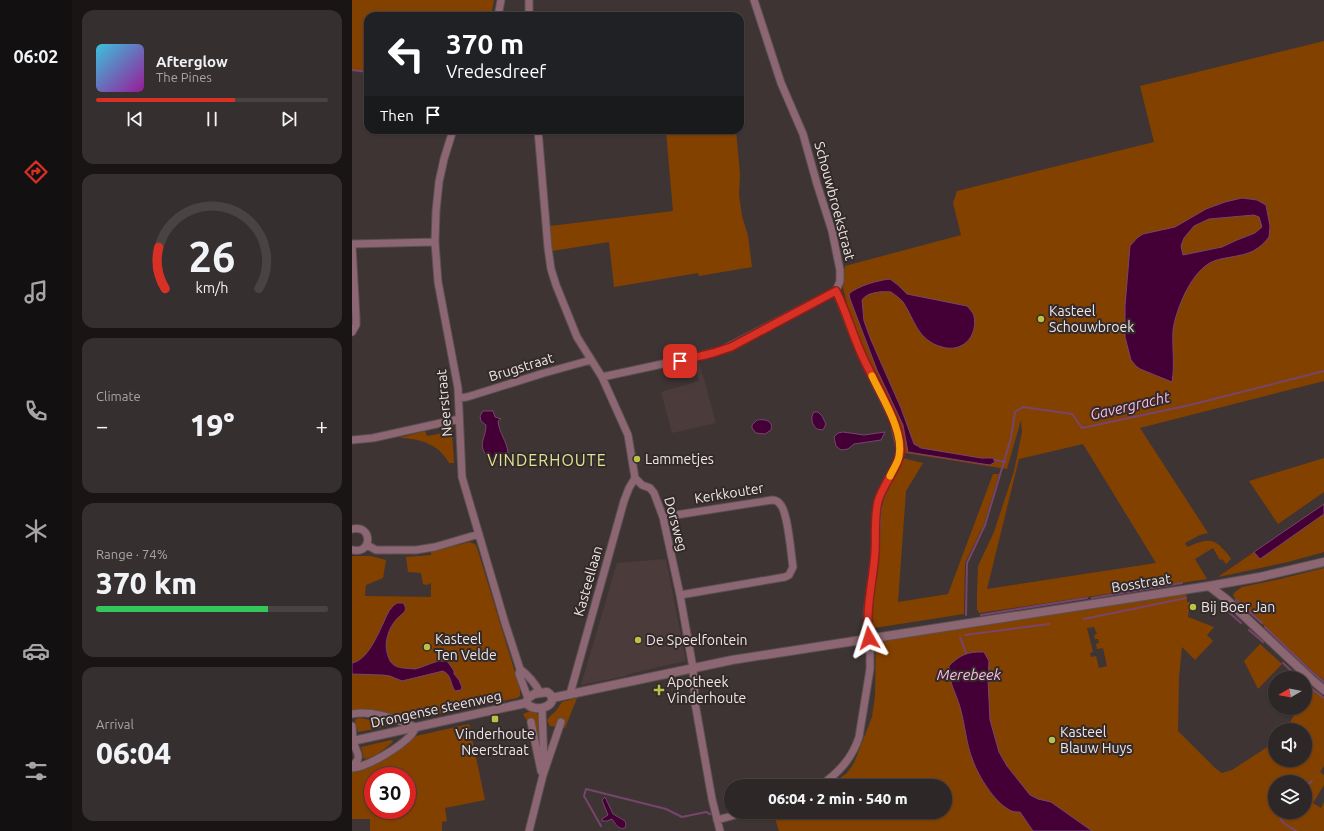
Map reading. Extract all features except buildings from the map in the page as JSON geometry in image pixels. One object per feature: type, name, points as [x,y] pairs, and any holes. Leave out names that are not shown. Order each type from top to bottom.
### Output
[{"type":"street","points":[[499,12],[501,0]]},
{"type":"street","points":[[529,0],[529,12]]},
{"type":"street","name":"Schouwbroekstraat","points":[[754,0],[780,83],[803,134],[816,184],[832,231],[840,270],[840,281],[836,291]]},
{"type":"street","name":"Neerstraat","points":[[452,134],[439,182],[435,242],[438,282],[459,398],[462,477],[520,669],[519,674],[527,700]]},
{"type":"street","points":[[538,134],[551,269],[567,315],[577,336],[602,377],[628,435],[635,478]]},
{"type":"street","points":[[352,332],[356,325],[356,318],[352,245],[435,242]]},
{"type":"street","points":[[602,377],[695,357],[731,347],[836,291],[861,354],[894,421],[900,454],[878,503],[874,559],[867,614],[869,638],[869,677],[862,723],[856,747],[846,764],[829,779]]},
{"type":"street","name":"Brugstraat","points":[[459,398],[467,397],[591,360]]},
{"type":"street","points":[[352,440],[373,438],[459,419]]},
{"type":"street","name":"Dorsweg","points":[[635,478],[642,485],[650,488],[654,493],[663,517],[680,595],[693,668],[695,702],[720,831]]},
{"type":"street","name":"Kasteellaan","points":[[570,694],[624,501],[635,478]]},
{"type":"street","name":"Kerkkouter","points":[[663,517],[772,500],[776,500],[780,503],[784,512],[793,567],[789,575],[785,578],[680,595]]},
{"type":"street","points":[[352,529],[358,528],[365,532],[368,540],[367,545],[361,551],[352,550]]},
{"type":"street","points":[[367,545],[376,550],[416,550],[435,547],[479,534]]},
{"type":"street","name":"Bosstraat","points":[[869,638],[1209,586],[1260,577],[1324,562]]},
{"type":"street","points":[[1209,586],[1226,599],[1324,690]]},
{"type":"street","points":[[552,698],[732,660],[869,638]]},
{"type":"street","name":"Neerstraat","points":[[520,669],[537,687],[540,693]]},
{"type":"street","points":[[540,693],[547,692],[552,698]]},
{"type":"street","name":"Drongense steenweg","points":[[352,741],[527,700],[540,693]]},
{"type":"street","points":[[543,775],[542,708],[549,706],[552,702],[552,698]]},
{"type":"street","name":"Drongense steenweg","points":[[527,700],[533,708],[542,708]]},
{"type":"street","points":[[352,714],[370,714],[389,718],[416,727],[411,735],[391,751],[359,768],[352,767]]},
{"type":"street","points":[[531,722],[543,775]]},
{"type":"street","points":[[529,831],[543,775],[561,722]]},
{"type":"street","points":[[352,726],[352,741],[357,748],[358,758],[352,767]]},
{"type":"street","points":[[717,820],[724,818]]},
{"type":"shaded area","points":[[352,0],[494,0],[492,12],[364,12],[364,72],[352,71]]},
{"type":"shaded area","points":[[1324,41],[1324,381],[1140,428],[1208,533],[1200,535],[1185,543],[1187,547],[1206,541],[1214,542],[1219,545],[1231,559],[1226,564],[1222,559],[1220,560],[1213,548],[1195,559],[1207,579],[979,613],[977,609],[978,566],[994,532],[1014,471],[1022,432],[1021,420],[1007,469],[905,453],[899,421],[865,353],[850,315],[843,288],[845,266],[961,235],[953,203],[957,191],[1154,142],[1140,86]],"holes":[[[1083,444],[1156,563],[987,589],[1019,459]]]},
{"type":"shaded area","points":[[666,134],[736,134],[740,174],[739,195],[742,216],[748,236],[752,267],[699,276],[698,273],[614,287],[609,242],[552,251],[550,226],[673,211]]},
{"type":"shaded area","points":[[699,361],[716,423],[672,433],[661,392],[699,381],[694,362]]},
{"type":"shaded area","points":[[453,425],[452,433],[454,463],[449,463],[440,451],[428,443],[414,439],[399,438],[425,431],[427,436],[448,432],[447,426]]},
{"type":"shaded area","points":[[903,458],[923,463],[906,491],[898,602],[948,594],[993,474],[999,474],[984,524],[965,563],[964,614],[874,628],[872,611],[878,561],[881,512],[887,492]]},
{"type":"shaded area","points":[[1324,458],[1324,492],[1278,524],[1249,481]]},
{"type":"shaded area","points":[[1324,514],[1324,552],[1288,562],[1218,577],[1254,552],[1260,559]]},
{"type":"shaded area","points":[[470,542],[476,545],[478,551],[514,669],[520,690],[520,696],[517,698],[410,720],[377,713],[352,711],[352,556],[371,556],[386,560],[383,578],[366,585],[365,596],[431,597],[431,583],[427,585],[423,584],[421,573],[408,572],[406,557],[431,555],[431,552]]},
{"type":"shaded area","name":"De Speelfontein","points":[[666,559],[686,661],[628,674],[626,676],[581,685],[617,563]]},
{"type":"shaded area","points":[[1324,568],[1324,680],[1235,599],[1233,595],[1242,587]]},
{"type":"shaded area","points":[[1186,593],[1187,602],[1190,602],[1188,617],[1214,627],[1207,635],[1213,641],[1195,660],[1182,647],[1179,677],[1178,731],[1215,768],[1222,773],[1232,770],[1268,747],[1268,767],[1312,767],[1312,723],[1290,723],[1294,715],[1312,715],[1312,688],[1324,697],[1324,766],[1320,772],[1324,775],[1324,785],[1313,803],[1321,808],[1324,802],[1324,831],[779,831],[775,819],[952,819],[952,779],[839,779],[847,773],[854,763],[872,717],[875,696],[876,642]],"holes":[[[1094,627],[1097,634],[1094,635],[1095,639],[1098,639],[1099,643],[1096,644],[1097,649],[1103,648],[1107,666],[1099,668],[1096,656],[1091,657],[1090,653],[1093,652],[1087,628]]]},
{"type":"shaded area","points":[[1260,644],[1282,664],[1275,671],[1268,671],[1268,679],[1258,689],[1244,661]]},
{"type":"shaded area","points":[[577,698],[565,728],[550,726],[547,721],[549,717],[555,712],[562,702]]},
{"type":"shaded area","points":[[530,711],[536,713],[540,718],[540,754],[534,721],[527,721],[523,714]]},
{"type":"shaded area","points":[[359,718],[383,722],[386,725],[384,727],[358,732],[355,721]]},
{"type":"shaded area","points":[[469,724],[485,800],[445,808],[447,821],[442,822],[442,831],[370,831],[370,819],[416,819],[416,767],[366,767],[381,760],[416,736]]},
{"type":"shaded area","points":[[391,740],[393,741],[392,743],[375,755],[364,759],[361,747]]},
{"type":"shaded area","points":[[364,768],[364,819],[352,819],[352,771]]},
{"type":"water","points":[[1242,198],[1257,200],[1266,205],[1270,226],[1269,237],[1261,246],[1253,251],[1214,261],[1206,265],[1192,281],[1181,301],[1173,330],[1172,382],[1140,369],[1131,360],[1125,337],[1125,306],[1130,246],[1143,234],[1175,227],[1206,209]],"holes":[[[1254,215],[1259,217],[1262,227],[1255,233],[1222,247],[1183,255],[1181,246],[1184,238],[1194,226],[1209,219]]]},
{"type":"water","points":[[890,279],[907,294],[967,306],[974,316],[974,331],[967,342],[956,348],[942,347],[927,340],[918,329],[903,302],[891,292],[879,292],[867,295],[862,300],[864,321],[901,408],[914,444],[921,448],[981,458],[993,458],[995,462],[990,465],[908,452],[903,425],[877,370],[849,294],[857,288]]},
{"type":"water","points":[[483,411],[493,411],[495,417],[501,419],[498,421],[508,453],[503,461],[497,462],[492,460],[483,449],[482,446],[486,425],[481,421],[480,416]]},
{"type":"water","points":[[814,412],[818,412],[822,416],[826,424],[823,430],[817,429],[813,423],[812,417]]},
{"type":"water","points":[[757,420],[765,420],[770,422],[772,427],[771,430],[765,434],[756,433],[752,428],[752,425]]},
{"type":"water","points":[[843,432],[864,435],[885,432],[881,440],[854,444],[848,449],[841,450],[836,446],[834,437],[838,433]]},
{"type":"water","points":[[1324,504],[1324,514],[1260,559],[1254,552]]},
{"type":"water","points":[[397,603],[403,603],[405,606],[405,611],[393,623],[388,635],[386,648],[390,661],[394,665],[400,667],[415,669],[440,661],[448,662],[459,680],[462,687],[461,690],[455,691],[448,675],[443,671],[402,681],[390,676],[352,674],[352,663],[358,661],[370,649],[389,611]]},
{"type":"water","name":"Merebeek","points":[[984,652],[989,661],[988,680],[990,720],[999,752],[1007,766],[1030,795],[1038,799],[1051,802],[1092,831],[1033,831],[1020,812],[1011,811],[997,800],[983,781],[971,754],[962,714],[951,682],[949,671],[949,666],[958,658],[968,653]]},
{"type":"water","points":[[605,797],[613,814],[625,821],[625,828],[621,828],[616,825],[612,819],[602,821],[602,819],[608,815],[602,800]]},
{"type":"waterway","points":[[352,70],[364,72]]},
{"type":"waterway","name":"Gavergracht","points":[[966,615],[967,563],[985,525],[1011,438],[1015,412],[1023,407],[1072,414],[1082,428],[1190,405],[1324,371]]},
{"type":"waterway","name":"Gavergracht","points":[[995,460],[1005,462]]},
{"type":"waterway","points":[[1092,598],[1182,583]]},
{"type":"waterway","points":[[981,615],[1087,598]]},
{"type":"waterway","points":[[1084,619],[1186,598]]},
{"type":"waterway","points":[[1236,600],[1262,623]]},
{"type":"waterway","points":[[1224,608],[1241,623]]},
{"type":"waterway","points":[[965,635],[1049,624]]},
{"type":"waterway","points":[[1265,627],[1324,682]]},
{"type":"waterway","points":[[1249,630],[1263,642]]},
{"type":"waterway","name":"Gavergracht","points":[[960,637],[966,653]]},
{"type":"waterway","points":[[1283,663],[1292,671]]},
{"type":"waterway","points":[[1312,689],[1324,698]]},
{"type":"waterway","points":[[601,826],[584,796],[586,789],[666,809],[682,817],[706,812],[710,814]]},
{"type":"waterway","points":[[1281,819],[1296,831]]},
{"type":"slow traffic","points":[[872,376],[894,421],[899,440],[900,454],[890,476]]},
{"type":"place","name":"Kasteel Schouwbroek","points":[[1041,319]]},
{"type":"place","name":"Lammetjes","points":[[637,459]]},
{"type":"place","name":"Bij Boer Jan","points":[[1193,607]]},
{"type":"place","name":"De Speelfontein","points":[[638,640]]},
{"type":"place","name":"Kasteel Ten Velde","points":[[427,647]]},
{"type":"place","name":"Apotheek Vinderhoute","points":[[659,690]]},
{"type":"place","name":"Vinderhoute Neerstraat","points":[[495,719]]},
{"type":"place","name":"Kasteel Blauw Huys","points":[[1052,740]]},
{"type":"district","name":"VINDERHOUTE","points":[[547,460]]},
{"type":"route","points":[[680,361],[731,347],[764,328],[836,291],[861,354],[894,421],[900,448],[897,463],[881,493],[878,503],[874,565],[867,614],[869,638]]}]
